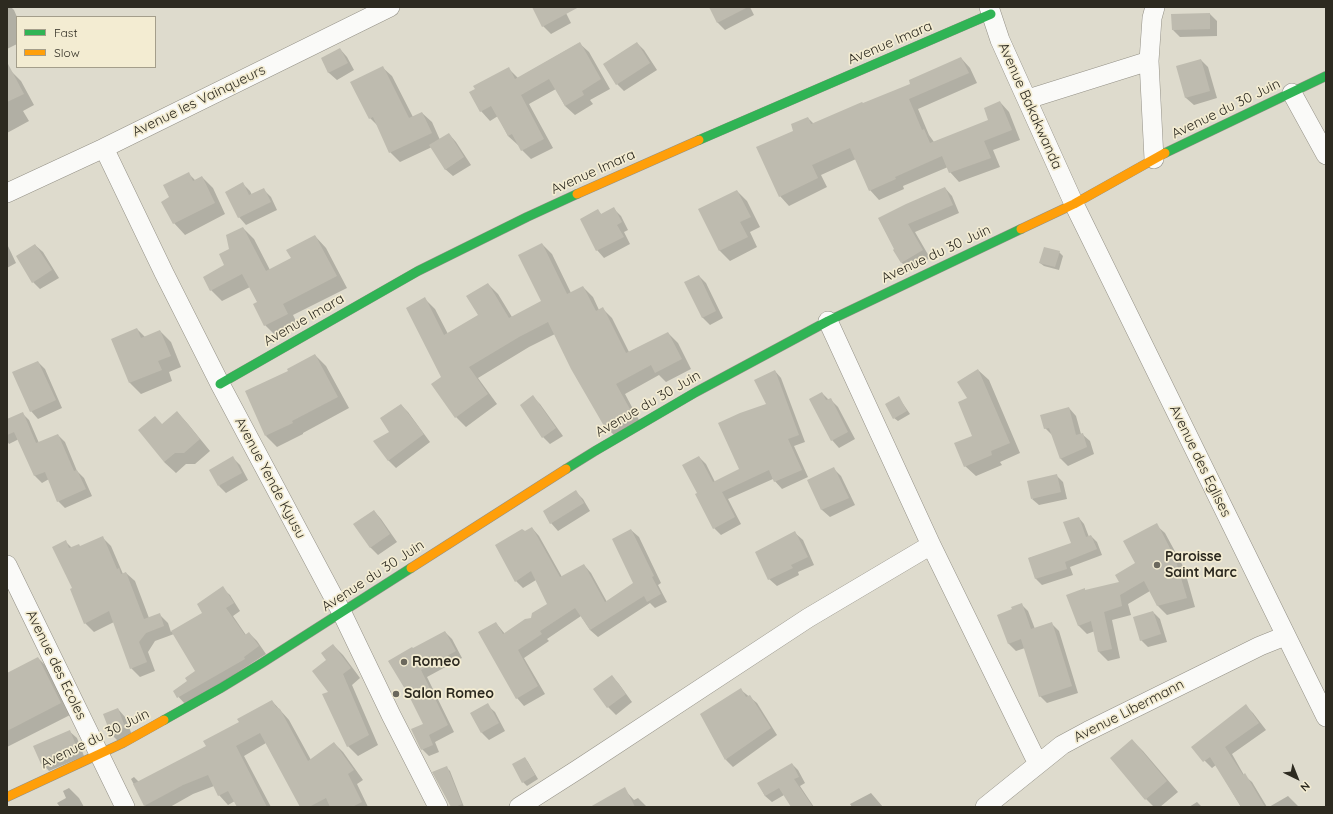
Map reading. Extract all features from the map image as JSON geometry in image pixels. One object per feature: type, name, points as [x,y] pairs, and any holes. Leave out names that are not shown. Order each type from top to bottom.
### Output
[{"type":"street","name":"Avenue les Vainqueurs","points":[[7,193],[104,148],[390,7]]},
{"type":"street","points":[[1154,159],[1149,61],[1152,18],[1155,7]]},
{"type":"street","name":"Avenue Bakakwanda","points":[[990,11],[1000,40],[1028,99],[1074,204]]},
{"type":"street","name":"Avenue Imara","points":[[220,384],[418,271],[527,217],[990,11]]},
{"type":"street","points":[[1028,99],[1149,61]]},
{"type":"street","name":"Avenue du 30 Juin","points":[[7,797],[137,736],[220,688],[595,451],[696,392],[828,321],[1074,204],[1154,159],[1326,76]]},
{"type":"street","points":[[1292,93],[1326,155]]},
{"type":"street","name":"Avenue Yende Kyusu","points":[[104,148],[164,273],[220,384],[342,612],[391,716],[438,807]]},
{"type":"street","name":"Avenue des Eglises","points":[[1074,204],[1326,717]]},
{"type":"street","points":[[828,321],[931,545],[1038,764]]},
{"type":"street","points":[[518,807],[577,770],[808,618],[931,545]]},
{"type":"street","name":"Avenue des Ecoles","points":[[7,566],[125,807]]},
{"type":"street","name":"Avenue Libermann","points":[[985,807],[1013,786],[1062,745],[1253,649],[1285,636]]},
{"type":"building","points":[[532,7],[579,7],[542,27]]},
{"type":"building","points":[[709,7],[748,7],[717,23]]},
{"type":"building","points":[[1210,13],[1210,29],[1172,30],[1171,14]]},
{"type":"building","points":[[580,42],[601,79],[582,91],[584,95],[565,106],[549,79],[521,95],[544,139],[521,151],[512,134],[508,136],[491,106],[480,112],[469,92],[475,89],[473,86],[509,67],[515,79]]},
{"type":"building","points":[[637,42],[650,63],[616,85],[603,64]]},
{"type":"building","points":[[340,48],[348,63],[328,73],[321,58]]},
{"type":"building","points":[[961,57],[969,73],[909,99],[922,130],[924,129],[930,143],[988,120],[984,108],[1000,101],[1012,130],[984,141],[991,158],[949,173],[942,156],[895,177],[896,179],[869,191],[850,148],[812,165],[818,178],[779,197],[756,147],[793,131],[791,124],[808,117],[811,124],[862,102],[863,103],[910,84],[909,80]]},
{"type":"building","points":[[1201,59],[1210,91],[1185,98],[1176,66]]},
{"type":"building","points":[[7,62],[24,94],[7,102]]},
{"type":"building","points":[[383,66],[409,118],[422,112],[432,133],[389,153],[373,117],[369,119],[350,82]]},
{"type":"building","points":[[449,133],[464,157],[445,170],[429,145]]},
{"type":"building","points":[[189,172],[193,181],[202,176],[215,203],[173,224],[161,202],[169,197],[163,185]]},
{"type":"building","points":[[243,182],[249,195],[264,188],[271,202],[238,218],[225,192]]},
{"type":"building","points":[[945,187],[953,205],[908,224],[923,250],[901,263],[893,250],[894,249],[878,218]]},
{"type":"building","points":[[737,190],[751,217],[740,222],[748,237],[719,251],[698,209]]},
{"type":"building","points":[[614,207],[622,222],[617,225],[624,237],[596,251],[580,219],[598,209],[601,214]]},
{"type":"building","points":[[243,227],[266,271],[291,258],[286,250],[315,235],[337,276],[283,304],[288,314],[264,326],[253,304],[257,302],[242,274],[210,291],[203,277],[224,265],[219,254],[229,249],[226,235]]},
{"type":"building","points":[[542,243],[567,294],[583,286],[596,311],[603,307],[626,353],[668,332],[682,359],[655,373],[651,365],[616,384],[631,411],[604,426],[571,369],[548,322],[519,337],[469,367],[488,394],[455,418],[431,384],[441,377],[406,308],[425,297],[444,335],[478,315],[466,296],[488,283],[509,318],[541,301],[518,255]]},
{"type":"building","points":[[35,244],[52,270],[32,283],[16,256]]},
{"type":"building","points":[[1044,247],[1060,251],[1055,267],[1039,263]]},
{"type":"building","points":[[699,275],[716,311],[702,318],[684,282]]},
{"type":"building","points":[[137,328],[141,338],[160,330],[171,356],[158,361],[162,370],[129,383],[111,339]]},
{"type":"building","points":[[315,354],[338,397],[292,421],[293,423],[265,436],[245,391],[288,371],[287,369]]},
{"type":"building","points":[[38,361],[56,400],[30,412],[12,372]]},
{"type":"building","points":[[978,369],[1010,443],[991,451],[992,455],[964,467],[954,443],[972,436],[958,402],[967,398],[957,382]]},
{"type":"building","points":[[775,370],[799,435],[788,439],[802,470],[774,482],[769,470],[722,492],[735,517],[713,529],[695,494],[697,493],[682,465],[699,456],[713,482],[739,469],[718,423],[740,413],[766,404],[754,380]]},
{"type":"building","points":[[822,392],[826,400],[831,398],[848,432],[831,441],[809,399]]},
{"type":"building","points":[[533,395],[556,428],[542,438],[520,405]]},
{"type":"building","points":[[899,396],[907,411],[893,419],[885,404]]},
{"type":"building","points":[[401,404],[424,434],[388,461],[373,441],[389,432],[380,418]]},
{"type":"building","points":[[1069,407],[1076,435],[1083,433],[1087,447],[1060,459],[1049,428],[1044,429],[1040,415]]},
{"type":"building","points":[[177,411],[200,439],[184,453],[175,453],[164,462],[138,430],[155,416],[162,424]]},
{"type":"building","points":[[23,412],[36,443],[58,434],[74,471],[77,470],[86,489],[57,502],[45,472],[34,476],[14,432],[7,435],[7,419]]},
{"type":"building","points":[[233,456],[242,473],[218,486],[209,470]]},
{"type":"building","points":[[834,467],[849,498],[821,510],[807,480]]},
{"type":"building","points":[[1057,474],[1061,492],[1031,499],[1027,481]]},
{"type":"building","points":[[576,490],[584,503],[550,524],[543,511]]},
{"type":"building","points":[[374,510],[390,534],[370,548],[353,524]]},
{"type":"building","points":[[1079,517],[1086,537],[1091,535],[1097,549],[1065,562],[1067,569],[1035,579],[1028,558],[1071,543],[1063,522]]},
{"type":"building","points":[[1157,523],[1175,558],[1187,598],[1157,606],[1144,581],[1120,595],[1122,606],[1104,612],[1112,649],[1098,652],[1091,621],[1078,626],[1066,595],[1085,588],[1085,590],[1119,582],[1115,575],[1135,563],[1123,541]]},
{"type":"building","points":[[532,527],[560,577],[584,564],[605,602],[633,583],[612,539],[631,529],[661,594],[647,602],[644,596],[590,630],[575,608],[540,631],[542,634],[518,650],[538,686],[516,699],[478,632],[496,622],[503,634],[525,619],[531,618],[532,613],[547,604],[531,571],[515,582],[495,545],[522,529],[525,531]]},
{"type":"building","points":[[795,531],[808,557],[791,565],[793,568],[768,580],[755,552]]},
{"type":"building","points":[[103,536],[117,569],[119,568],[121,574],[126,572],[144,619],[160,613],[164,626],[146,633],[139,642],[147,662],[130,669],[109,611],[84,624],[70,589],[72,588],[52,547],[66,540],[69,548],[79,544],[80,546]]},
{"type":"building","points":[[223,586],[234,603],[226,608],[245,635],[249,632],[259,646],[244,657],[245,659],[177,698],[173,691],[187,681],[185,678],[195,671],[171,631],[202,613],[197,604]]},
{"type":"building","points":[[1022,603],[1031,629],[1052,622],[1072,686],[1039,697],[1021,639],[1008,644],[997,615]]},
{"type":"building","points":[[1153,611],[1161,634],[1140,641],[1133,617]]},
{"type":"building","points":[[445,631],[456,651],[421,670],[448,725],[429,735],[433,745],[421,750],[411,729],[423,724],[408,694],[388,661],[412,647],[413,648]]},
{"type":"building","points":[[333,644],[351,668],[343,674],[369,735],[347,747],[322,694],[328,692],[312,671],[326,660],[321,653]]},
{"type":"building","points":[[38,657],[61,703],[7,731],[7,673]]},
{"type":"building","points":[[612,675],[626,694],[607,708],[593,689]]},
{"type":"building","points":[[741,688],[746,697],[750,695],[771,728],[725,760],[700,714]]},
{"type":"building","points":[[272,700],[276,707],[280,709],[308,761],[334,742],[354,770],[348,774],[362,802],[352,807],[330,807],[326,798],[309,807],[300,807],[260,733],[236,746],[267,807],[237,807],[228,791],[218,796],[208,775],[183,785],[144,806],[133,784],[206,746],[203,741],[239,722],[237,719]]},
{"type":"building","points":[[488,703],[499,723],[481,733],[470,713]]},
{"type":"building","points":[[1246,704],[1259,723],[1225,747],[1243,775],[1245,773],[1265,807],[1241,807],[1210,757],[1203,762],[1191,747]]},
{"type":"building","points":[[118,708],[125,727],[111,735],[103,714]]},
{"type":"building","points":[[70,730],[77,748],[41,764],[33,746]]},
{"type":"building","points":[[1132,739],[1167,781],[1145,800],[1110,758]]},
{"type":"building","points":[[525,757],[535,775],[522,783],[512,764]]},
{"type":"building","points":[[792,763],[799,777],[794,779],[813,807],[791,807],[779,788],[765,796],[757,783]]},
{"type":"building","points":[[447,766],[462,804],[455,807],[451,807],[432,772]]},
{"type":"building","points":[[625,787],[635,807],[590,807]]},
{"type":"traffic: fast","points":[[699,140],[991,14]]},
{"type":"traffic: fast","points":[[1165,153],[1326,76]]},
{"type":"traffic: fast","points":[[220,384],[418,271],[577,194]]},
{"type":"traffic: fast","points":[[566,469],[696,392],[828,321],[1021,229]]},
{"type":"traffic: fast","points":[[164,720],[262,663],[411,568]]},
{"type":"traffic: slow","points":[[577,194],[699,140]]},
{"type":"traffic: slow","points":[[1021,229],[1074,204],[1165,153]]},
{"type":"traffic: slow","points":[[411,568],[566,469]]},
{"type":"traffic: slow","points":[[7,797],[123,743],[164,720]]},
{"type":"place","name":"Paroisse Saint Marc","points":[[1157,565]]},
{"type":"place","name":"Romeo","points":[[404,662]]},
{"type":"place","name":"Salon Romeo","points":[[396,694]]}]
